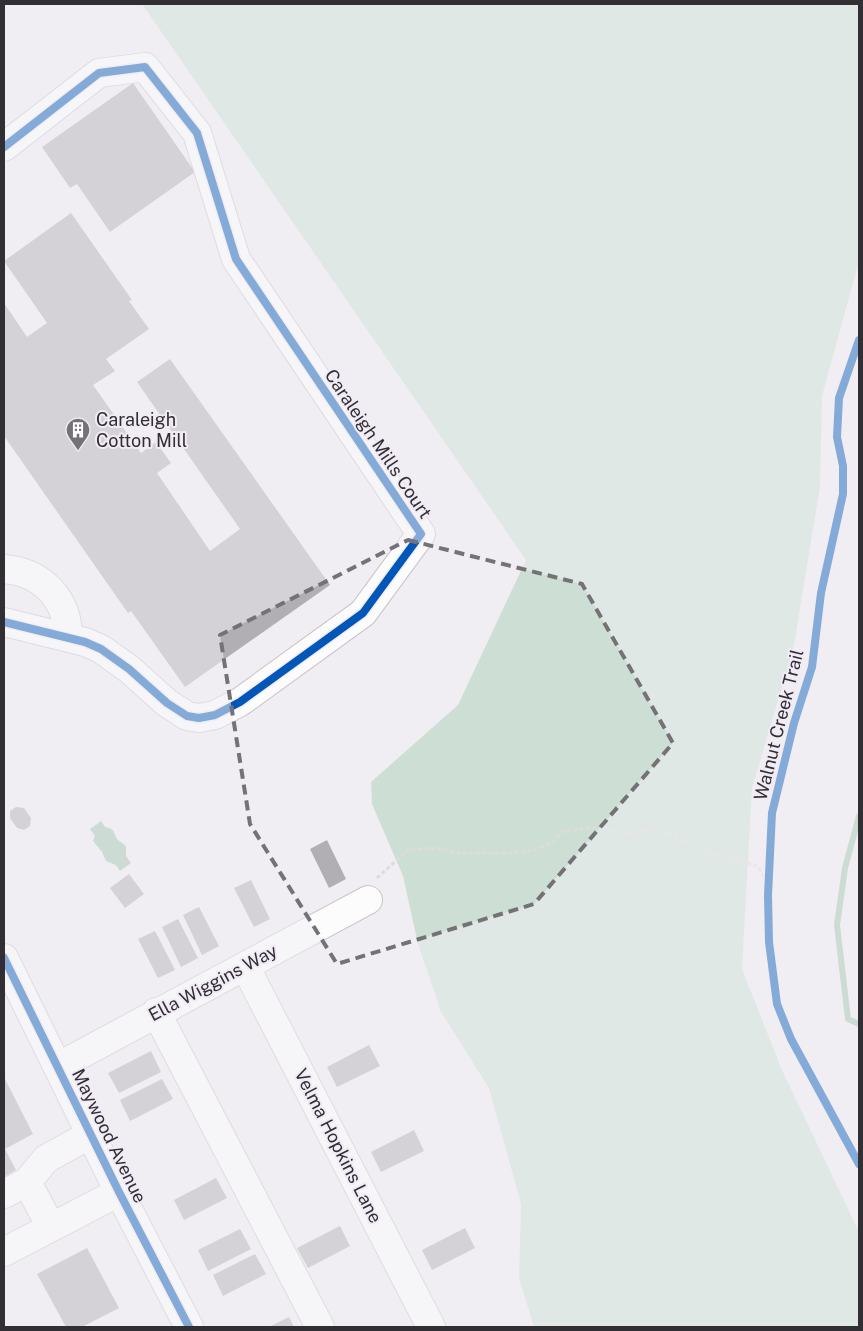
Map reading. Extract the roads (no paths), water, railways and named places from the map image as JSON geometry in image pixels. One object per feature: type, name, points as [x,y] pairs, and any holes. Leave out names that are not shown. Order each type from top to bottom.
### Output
[{"type":"street","name":"Caraleigh Mills Court","points":[[4,147],[99,73],[144,66],[197,133],[236,259],[421,534],[364,613],[240,702],[215,715],[199,718],[187,716],[167,704],[128,669],[101,650],[68,637],[4,622]]},
{"type":"street","points":[[4,569],[29,574],[51,591],[66,613],[68,637]]},
{"type":"street","name":"Ella Wiggins Way","points":[[59,1066],[156,1012],[245,966],[369,892]]},
{"type":"street","name":"Maywood Avenue","points":[[4,958],[59,1066],[119,1192],[189,1327]]},
{"type":"street","name":"Velma Hopkins Lane","points":[[245,966],[431,1327]]},
{"type":"street","points":[[156,1012],[320,1327]]},
{"type":"street","points":[[51,1228],[15,1188],[46,1159],[91,1134]]},
{"type":"street","points":[[4,1252],[119,1192]]},
{"type":"waterway","points":[[859,816],[845,868],[837,925],[848,1019],[859,1024]]},
{"type":"place","name":"Caraleigh Cotton Mill","points":[[78,451]]}]
